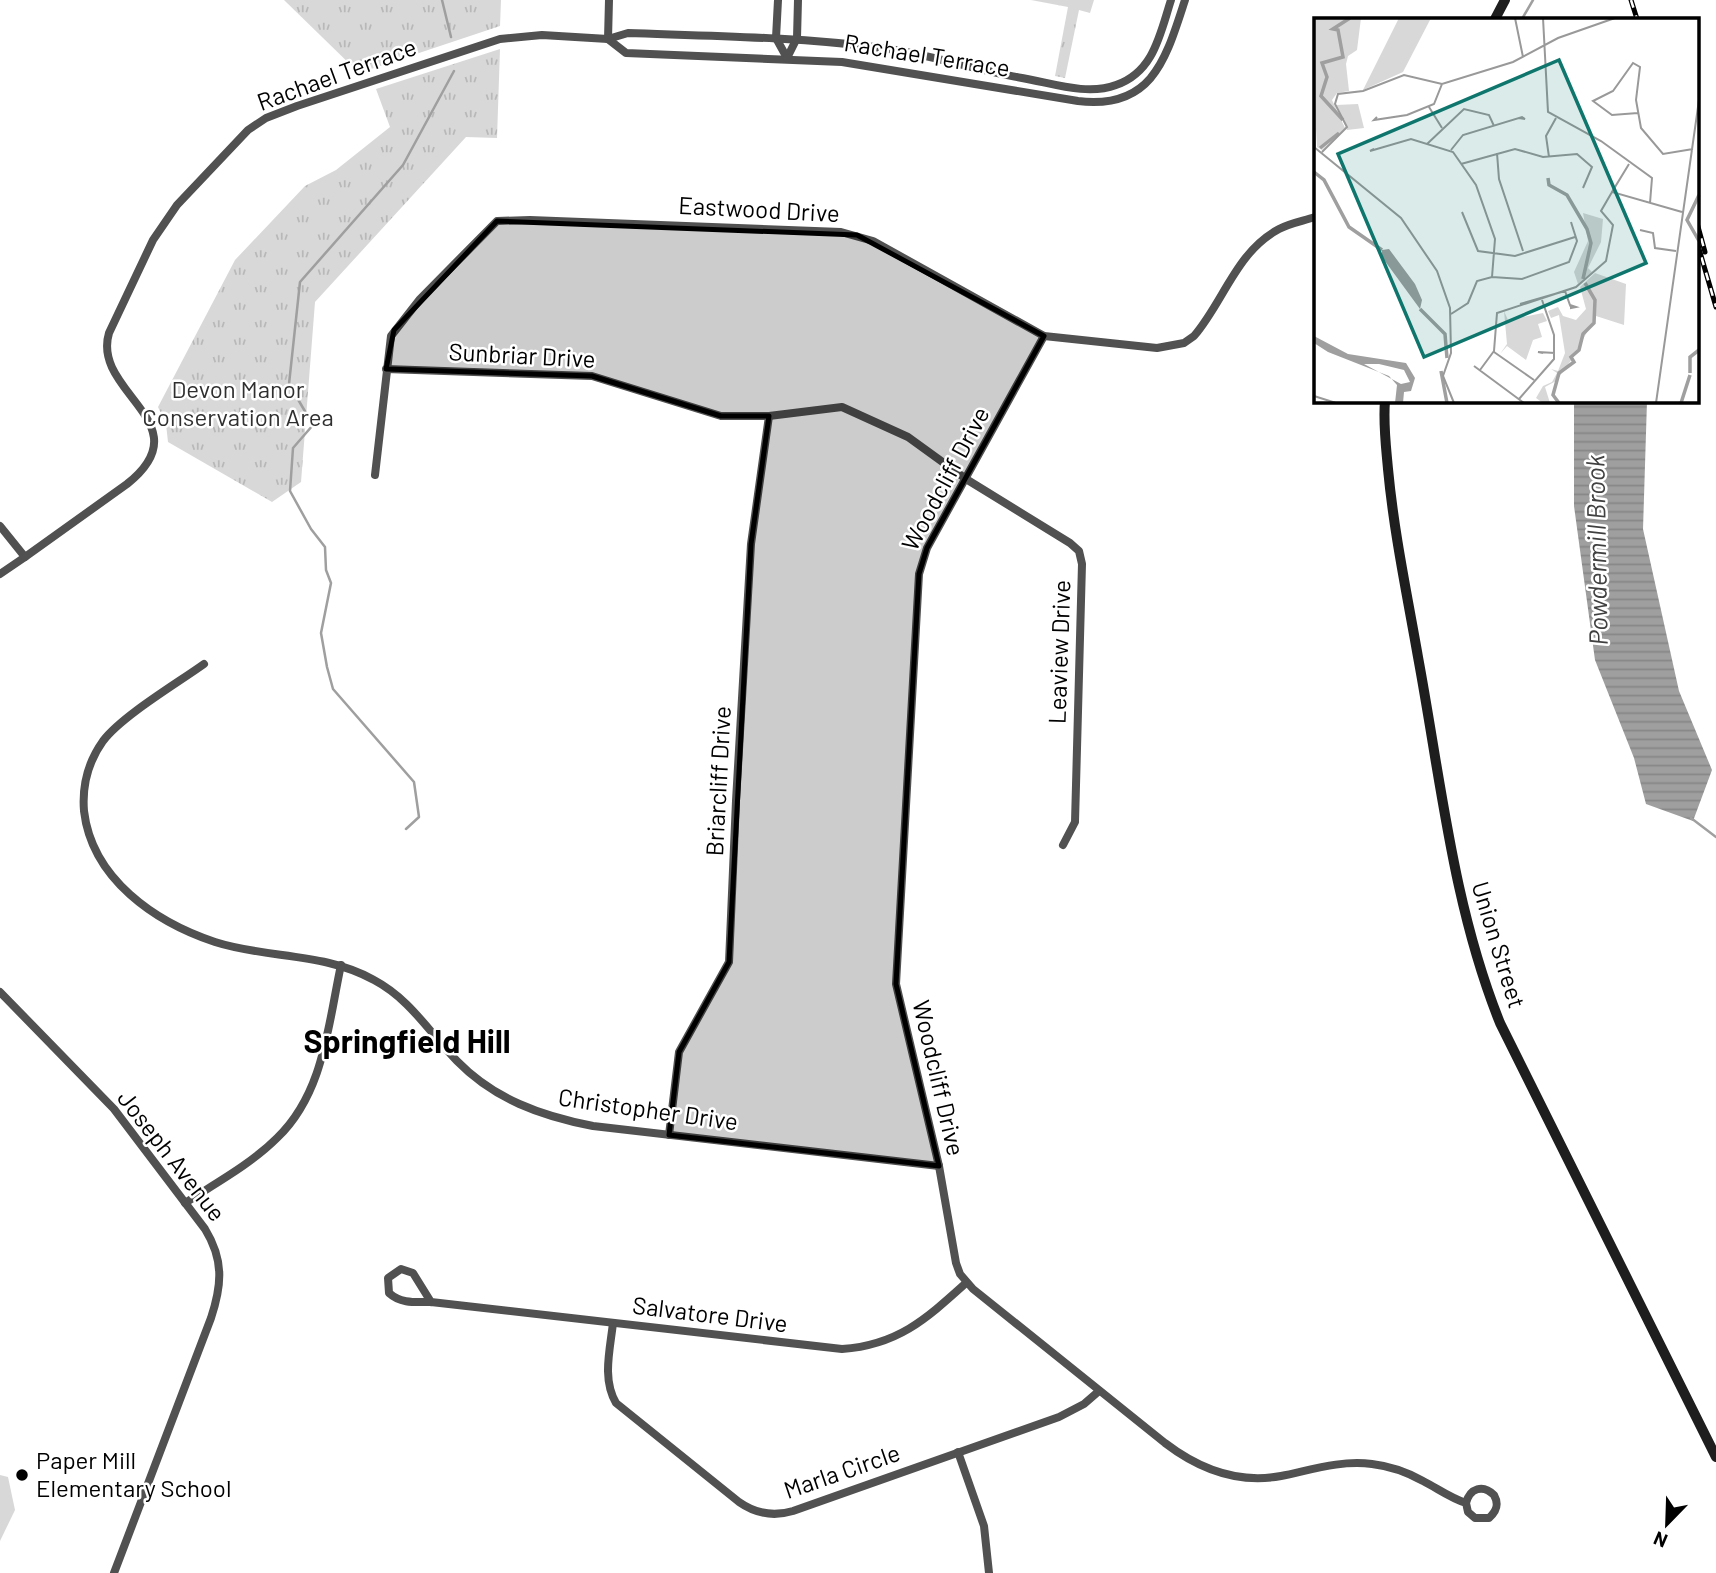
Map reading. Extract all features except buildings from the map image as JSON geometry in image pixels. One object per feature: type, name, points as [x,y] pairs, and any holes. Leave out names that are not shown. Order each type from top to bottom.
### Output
[{"type":"main road","points":[[1496,18],[1505,0]]},
{"type":"main road","name":"Union Street","points":[[1385,402],[1393,526],[1419,659],[1455,874],[1482,978],[1500,1023],[1716,1457]]},
{"type":"street","points":[[608,39],[609,0]]},
{"type":"street","points":[[778,0],[776,38],[787,58]]},
{"type":"street","points":[[787,58],[797,38],[798,0]]},
{"type":"street","name":"Rachael Terrace","points":[[0,574],[127,484],[141,473],[149,462],[155,441],[152,427],[110,364],[107,337],[149,249],[165,222],[185,196],[242,136],[257,124],[286,110],[500,39],[541,35],[608,39],[628,33],[797,38],[884,48],[1012,76],[1083,89],[1105,89],[1129,79],[1146,65],[1157,45],[1171,0]]},
{"type":"street","name":"Rachael Terrace","points":[[608,39],[626,52],[842,62],[1078,101],[1103,102],[1127,95],[1157,72],[1169,49],[1185,0]]},
{"type":"street","name":"Eastwood Drive","points":[[375,475],[391,337],[407,314],[497,221],[841,232],[857,235],[897,254],[1044,336],[1157,348],[1184,343],[1202,326],[1236,270],[1256,245],[1278,230],[1314,217]]},
{"type":"street","name":"Woodcliff Drive","points":[[966,1283],[956,1263],[939,1166],[896,984],[919,574],[927,548],[1044,336]]},
{"type":"street","name":"Sunbriar Drive","points":[[386,369],[592,376],[721,416],[769,416],[842,407],[908,437],[966,479]]},
{"type":"street","name":"Briarcliff Drive","points":[[669,1135],[679,1052],[729,962],[750,558],[769,416]]},
{"type":"street","name":"Leaview Drive","points":[[966,479],[1070,543],[1082,558],[1075,822],[1063,845]]},
{"type":"street","points":[[0,526],[24,557]]},
{"type":"street","name":"Christopher Drive","points":[[204,664],[110,733],[95,754],[88,770],[83,795],[85,818],[95,852],[110,876],[161,917],[199,936],[243,949],[341,965],[377,981],[404,1001],[456,1060],[504,1097],[538,1113],[568,1121],[669,1135],[939,1166]]},
{"type":"street","points":[[185,1203],[266,1148],[299,1113],[319,1068],[341,965]]},
{"type":"street","name":"Joseph Avenue","points":[[0,992],[114,1109],[213,1241],[220,1263],[220,1292],[114,1573]]},
{"type":"street","name":"Salvatore Drive","points":[[431,1302],[413,1273],[401,1269],[388,1278],[389,1293],[394,1298],[408,1302],[431,1302],[827,1348],[856,1348],[912,1329],[966,1283]]},
{"type":"street","points":[[966,1283],[1175,1451],[1214,1471],[1258,1478],[1280,1476],[1331,1464],[1368,1464],[1413,1476],[1466,1503]]},
{"type":"street","name":"Marla Circle","points":[[613,1323],[608,1373],[609,1387],[616,1403],[752,1510],[767,1514],[784,1514],[1070,1412],[1100,1391]]},
{"type":"street","points":[[958,1452],[984,1526],[989,1573]]},
{"type":"highlighted area","points":[[497,221],[857,235],[1044,336],[927,548],[919,574],[896,984],[939,1166],[669,1135],[679,1052],[729,962],[751,544],[769,416],[721,416],[592,376],[386,369],[394,330]]},
{"type":"green space","points":[[284,0],[501,0],[500,26],[359,73]]},
{"type":"green space","points":[[1031,0],[1094,0],[1090,13],[1079,10],[1065,78],[1055,76],[1068,7]]},
{"type":"green space","name":"Devon Manor Conservation Area","points":[[500,49],[497,138],[466,137],[315,302],[301,482],[272,502],[168,442],[166,424],[158,407],[235,260],[305,186],[336,170],[390,127],[376,89]]},
{"type":"green space","points":[[0,1475],[8,1477],[15,1510],[0,1541]]},
{"type":"water","points":[[1574,402],[1647,402],[1643,529],[1679,691],[1712,770],[1693,821],[1646,804],[1634,758],[1595,660],[1574,506]]},
{"type":"waterway","points":[[442,0],[451,37]]},
{"type":"waterway","name":"Powdermill Brook","points":[[1523,18],[1533,0]]},
{"type":"waterway","points":[[406,829],[419,817],[414,782],[333,689],[327,667],[321,633],[331,583],[326,570],[325,547],[311,529],[290,491],[293,448],[313,425],[289,384],[300,282],[403,165],[454,71]]},
{"type":"waterway","name":"Powdermill Brook","points":[[1691,818],[1716,837]]},
{"type":"railway","points":[[1631,0],[1637,18]]},
{"type":"railway","points":[[1698,227],[1705,252]]},
{"type":"railway","points":[[1698,245],[1716,307]]},
{"type":"place","name":"Paper Mill Elementary School","points":[[22,1475]]},
{"type":"district","name":"Springfield Hill","points":[[407,1042]]}]
